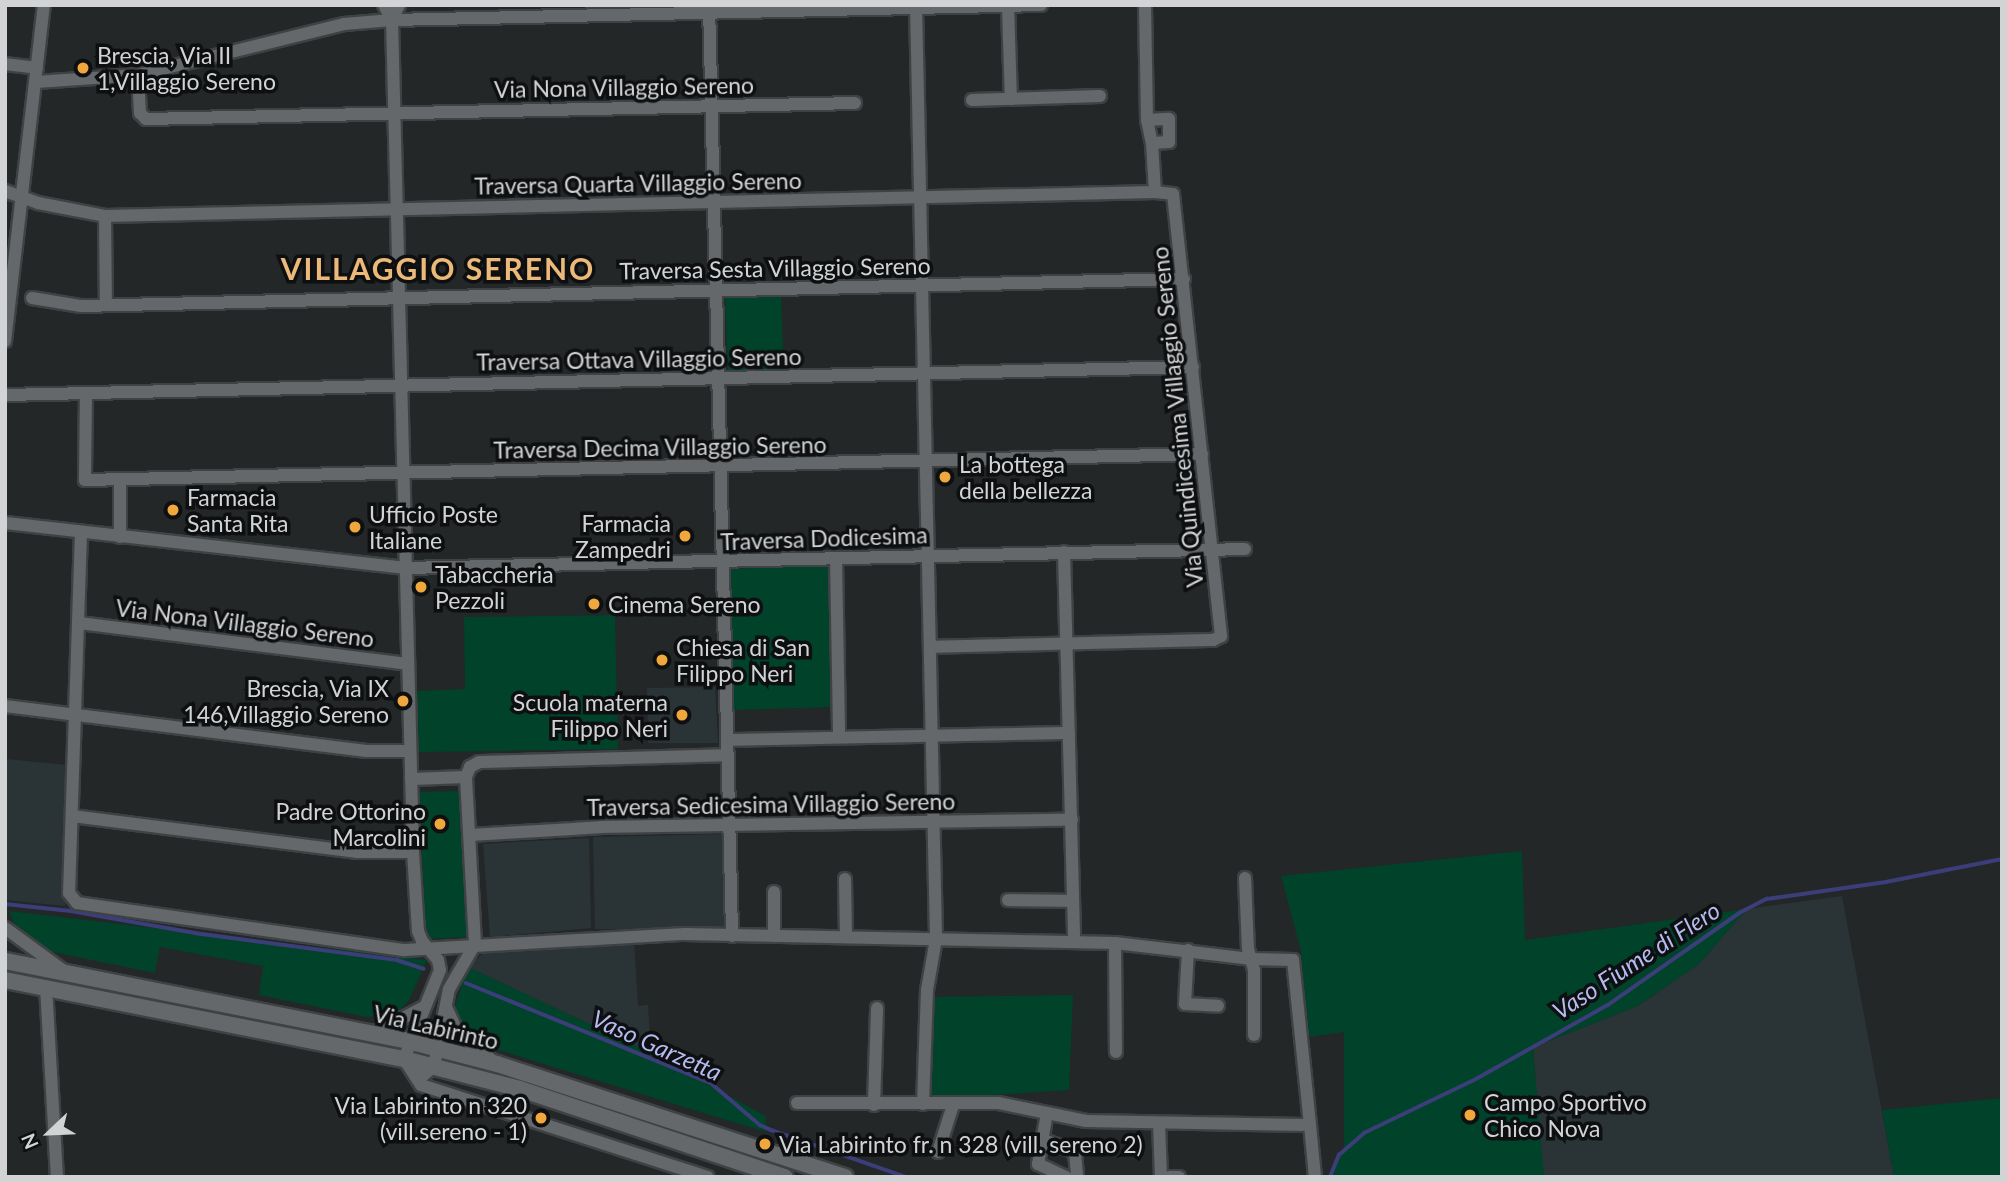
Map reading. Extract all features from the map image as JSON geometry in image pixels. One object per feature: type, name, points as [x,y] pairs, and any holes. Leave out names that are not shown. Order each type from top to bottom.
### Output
[{"type":"street","points":[[35,5],[40,23]]},
{"type":"street","points":[[5,341],[24,197],[40,23],[44,5]]},
{"type":"street","name":"Via Nona Villaggio Sereno","points":[[384,5],[392,20]]},
{"type":"street","name":"Via Nona Villaggio Sereno","points":[[399,5],[392,20],[393,114],[413,852],[418,931],[438,960],[440,970],[408,1041],[404,1059]]},
{"type":"street","points":[[36,82],[138,75],[344,24],[392,20],[710,9],[1041,5]]},
{"type":"street","points":[[1144,5],[1147,120],[1152,143],[1155,192]]},
{"type":"street","points":[[916,6],[936,939],[927,990],[923,1104]]},
{"type":"street","points":[[1008,6],[1011,99]]},
{"type":"street","points":[[710,9],[732,936]]},
{"type":"street","points":[[5,64],[37,68]]},
{"type":"street","name":"Via Nona Villaggio Sereno","points":[[138,75],[139,113],[146,119],[855,103]]},
{"type":"street","points":[[972,100],[1100,96]]},
{"type":"street","points":[[1147,120],[1168,119],[1169,142],[1152,143]]},
{"type":"street","name":"Traversa Quarta Villaggio Sereno","points":[[5,191],[104,216],[1155,192],[1173,194]]},
{"type":"street","name":"Via Quindicesima Villaggio Sereno","points":[[1068,644],[1213,640],[1221,636],[1173,194]]},
{"type":"street","points":[[104,216],[106,305]]},
{"type":"street","name":"Traversa Sesta Villaggio Sereno","points":[[32,298],[81,306],[1184,279]]},
{"type":"street","name":"Traversa Ottava Villaggio Sereno","points":[[5,395],[1193,367]]},
{"type":"street","name":"Traversa Decima Villaggio Sereno","points":[[86,393],[85,480],[1202,454]]},
{"type":"street","points":[[120,480],[120,537]]},
{"type":"street","name":"Traversa Dodicesima","points":[[5,523],[404,568],[1245,549]]},
{"type":"street","points":[[81,532],[69,894],[77,903],[405,950],[660,934],[1115,943],[1252,959],[1293,960],[1315,1177]]},
{"type":"street","points":[[1064,552],[1074,942]]},
{"type":"street","points":[[835,558],[839,737]]},
{"type":"street","name":"Via Nona Villaggio Sereno","points":[[79,623],[407,664]]},
{"type":"street","points":[[931,647],[1068,644]]},
{"type":"street","points":[[5,706],[366,751],[410,751]]},
{"type":"street","points":[[728,740],[1069,733]]},
{"type":"street","points":[[418,1080],[434,1066],[449,989],[475,944],[466,777],[470,767],[479,762],[728,755]]},
{"type":"street","points":[[411,779],[466,777]]},
{"type":"street","points":[[72,816],[356,852],[413,852]]},
{"type":"street","name":"Traversa Sedicesima Villaggio Sereno","points":[[470,835],[603,827],[1072,820]]},
{"type":"street","points":[[1245,878],[1248,949],[1252,959],[1254,1035]]},
{"type":"street","points":[[845,879],[846,937]]},
{"type":"street","points":[[774,892],[774,936]]},
{"type":"street","points":[[1008,900],[1073,901]]},
{"type":"street","points":[[5,928],[67,974]]},
{"type":"street","points":[[1115,943],[1116,1052]]},
{"type":"street","points":[[1188,950],[1185,1003],[1218,1006]]},
{"type":"street","name":"Via Labirinto","points":[[5,961],[408,1041],[497,1064],[845,1177]]},
{"type":"street","name":"Via Labirinto","points":[[5,979],[434,1066],[520,1089],[785,1177]]},
{"type":"street","points":[[46,987],[57,1177]]},
{"type":"street","points":[[446,1007],[459,1035],[497,1064]]},
{"type":"street","points":[[373,1034],[422,1008]]},
{"type":"street","points":[[874,1105],[877,1008]]},
{"type":"street","points":[[404,1059],[421,1084],[708,1177]]},
{"type":"street","points":[[797,1103],[998,1103],[1086,1121],[1310,1125]]},
{"type":"street","points":[[938,1152],[953,1105]]},
{"type":"street","points":[[1047,1113],[1038,1164],[1040,1168],[1066,1177]]},
{"type":"street","points":[[1159,1123],[1161,1177]]},
{"type":"street","points":[[1044,1140],[1075,1152],[1075,1177]]},
{"type":"street","points":[[1169,1177],[1179,1177]]},
{"type":"shaded area","name":"Scuola materna Filippo Neri","points":[[715,687],[718,743],[648,743],[647,688]]},
{"type":"shaded area","points":[[6,759],[67,765],[65,906],[5,900]]},
{"type":"shaded area","points":[[727,834],[729,932],[595,929],[593,837]]},
{"type":"shaded area","points":[[589,838],[591,928],[490,937],[483,844]]},
{"type":"shaded area","points":[[1842,896],[1894,1177],[1543,1177],[1533,1047],[1638,1006],[1699,964],[1747,909]]},
{"type":"shaded area","points":[[634,940],[638,1006],[648,1005],[651,1053],[468,967],[488,949]]},
{"type":"green space","points":[[781,296],[784,371],[728,373],[725,298]]},
{"type":"green space","points":[[828,565],[833,707],[733,710],[728,569]]},
{"type":"green space","points":[[615,615],[618,749],[419,752],[417,691],[465,689],[464,617]]},
{"type":"green space","points":[[459,791],[469,937],[426,939],[419,792]]},
{"type":"green space","points":[[1522,851],[1525,940],[1747,909],[1699,964],[1638,1006],[1533,1047],[1544,1177],[1330,1177],[1344,1149],[1344,1032],[1307,1037],[1301,951],[1281,876]]},
{"type":"green space","points":[[9,911],[427,960],[409,1000],[401,1009],[391,1015],[367,1017],[259,995],[263,966],[160,947],[155,973],[38,949],[19,936]]},
{"type":"green space","points":[[468,967],[651,1053],[766,1116],[766,1132],[469,1041],[453,1012]]},
{"type":"green space","points":[[1073,995],[1069,1090],[932,1099],[930,997]]},
{"type":"green space","points":[[2002,1098],[2002,1177],[1894,1177],[1882,1110]]},
{"type":"waterway","name":"Vaso Fiume di Flero","points":[[1330,1177],[1339,1155],[1364,1133],[1476,1079],[1608,1005],[1741,912],[1767,899],[1886,882],[2002,859]]},
{"type":"waterway","name":"Vaso Garzetta","points":[[5,904],[71,911],[202,934],[397,960],[424,969]]},
{"type":"waterway","name":"Vaso Garzetta","points":[[466,983],[711,1083],[760,1125],[771,1130],[906,1177]]},
{"type":"place","name":"Brescia, Via II 1,Villaggio Sereno","points":[[83,68]]},
{"type":"place","name":"La bottega della bellezza","points":[[945,477]]},
{"type":"place","name":"Farmacia Santa Rita","points":[[173,510]]},
{"type":"place","name":"Ufficio Poste Italiane","points":[[355,527]]},
{"type":"place","name":"Farmacia Zampedri","points":[[685,536]]},
{"type":"place","name":"Tabaccheria Pezzoli","points":[[421,587]]},
{"type":"place","name":"Cinema Sereno","points":[[594,604]]},
{"type":"place","name":"Chiesa di San Filippo Neri","points":[[662,660]]},
{"type":"place","name":"Brescia, Via IX 146,Villaggio Sereno","points":[[403,701]]},
{"type":"place","name":"Scuola materna Filippo Neri","points":[[682,715]]},
{"type":"place","name":"Padre Ottorino Marcolini","points":[[440,824]]},
{"type":"place","name":"Campo Sportivo Chico Nova","points":[[1470,1115]]},
{"type":"place","name":"Via Labirinto n 320 (vill.sereno - 1)","points":[[541,1118]]},
{"type":"place","name":"Via Labirinto fr. n 328 (vill. sereno 2)","points":[[765,1144]]},
{"type":"district","name":"VILLAGGIO SERENO","points":[[438,268]]}]
